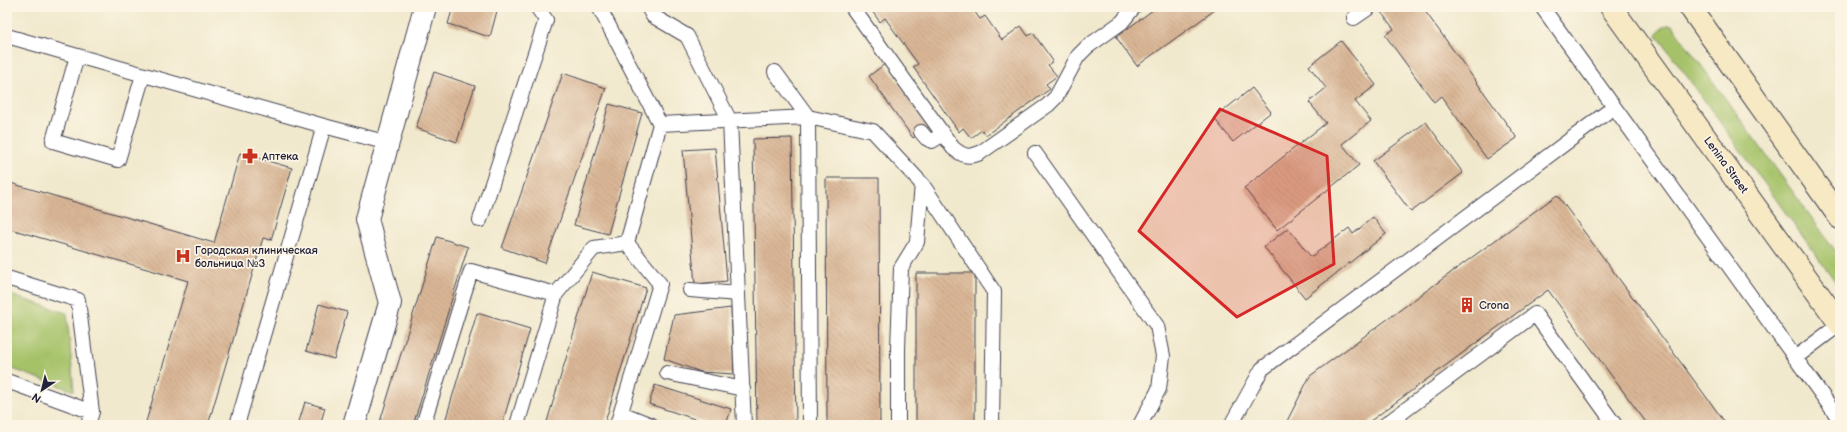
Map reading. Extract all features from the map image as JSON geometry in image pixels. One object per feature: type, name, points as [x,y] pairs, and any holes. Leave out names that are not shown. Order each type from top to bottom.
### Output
[{"type":"main road","points":[[1690,7],[1840,218]]},
{"type":"main road","name":"Lenina Street","points":[[1615,8],[1840,324]]},
{"type":"street","points":[[354,425],[390,303],[368,219],[426,7]]},
{"type":"lane","points":[[480,220],[546,20],[537,7]]},
{"type":"lane","points":[[599,7],[660,124],[627,243]]},
{"type":"lane","points":[[648,7],[653,16],[687,36],[730,121],[744,425]]},
{"type":"lane","points":[[852,7],[953,148],[962,155],[971,156],[980,153],[1056,97],[1078,56],[1122,22],[1134,7]]},
{"type":"lane","points":[[1354,18],[1370,7]]},
{"type":"lane","points":[[1542,7],[1840,420]]},
{"type":"lane","points":[[7,36],[388,143]]},
{"type":"lane","points":[[77,56],[53,141],[118,160],[143,75]]},
{"type":"lane","points":[[775,72],[808,117],[810,425]]},
{"type":"lane","points":[[1230,425],[1262,368],[1614,107]]},
{"type":"lane","points":[[660,124],[808,117],[874,131],[922,184],[994,292],[992,425]]},
{"type":"lane","points":[[237,425],[324,126]]},
{"type":"lane","points":[[921,132],[926,138],[932,141],[943,134]]},
{"type":"lane","points":[[1035,153],[1157,326],[1163,356],[1159,389],[1140,425]]},
{"type":"lane","points":[[898,425],[898,348],[901,268],[917,242],[922,184]]},
{"type":"lane","points":[[516,425],[556,294],[594,248],[627,243]]},
{"type":"lane","points":[[627,243],[660,284],[619,419],[651,425]]},
{"type":"lane","points":[[423,425],[471,271],[556,294]]},
{"type":"lane","points":[[7,278],[78,300],[90,418],[7,382]]},
{"type":"lane","points":[[690,290],[738,294]]},
{"type":"lane","points":[[1386,425],[1535,314],[1615,425]]},
{"type":"lane","points":[[1795,358],[1840,324]]},
{"type":"lane","points":[[667,373],[743,389]]},
{"type":"highlighted area","points":[[1220,109],[1327,156],[1334,264],[1237,317],[1139,231]]},
{"type":"green space","points":[[1667,25],[1672,25],[1840,257],[1840,288],[1657,35],[1661,29]]},
{"type":"green space","points":[[7,294],[67,313],[74,391],[7,367]]},
{"type":"building","points":[[453,7],[498,7],[490,37],[448,24]]},
{"type":"building","points":[[869,7],[971,7],[980,19],[985,16],[1002,40],[1021,26],[1028,36],[1033,33],[1053,61],[1048,65],[1057,76],[1046,84],[1050,89],[986,135],[982,130],[971,138],[963,128],[959,132],[913,67],[918,64],[885,18],[880,22]]},
{"type":"building","points":[[1157,7],[1219,7],[1137,66],[1116,37]]},
{"type":"building","points":[[1388,7],[1422,7],[1517,138],[1487,159],[1441,96],[1434,102],[1385,35],[1394,29],[1381,12]]},
{"type":"building","points":[[1341,41],[1376,85],[1355,101],[1371,121],[1342,144],[1359,165],[1277,230],[1244,188],[1326,123],[1309,102],[1326,88],[1309,66]]},
{"type":"building","points":[[885,64],[930,126],[913,138],[869,76]]},
{"type":"building","points":[[434,72],[475,86],[457,142],[416,128]]},
{"type":"building","points":[[563,73],[606,88],[545,263],[502,248]]},
{"type":"building","points":[[1252,88],[1271,112],[1233,142],[1214,118]]},
{"type":"building","points":[[609,104],[642,113],[608,234],[574,225]]},
{"type":"building","points":[[1426,122],[1463,173],[1411,212],[1373,161]]},
{"type":"building","points":[[792,138],[796,425],[757,425],[753,139]]},
{"type":"building","points":[[715,148],[727,281],[695,284],[683,150]]},
{"type":"building","points":[[240,153],[292,168],[271,240],[263,238],[208,425],[145,425],[188,281],[7,228],[7,182],[214,243]]},
{"type":"building","points":[[826,178],[879,178],[880,425],[827,425]]},
{"type":"building","name":"Crona","points":[[1557,195],[1727,425],[1648,425],[1548,290],[1365,425],[1285,425],[1310,376]]},
{"type":"building","points":[[1373,217],[1386,234],[1305,298],[1264,247],[1288,228],[1311,257],[1349,228],[1353,234]]},
{"type":"building","points":[[437,237],[468,247],[413,425],[379,425]]},
{"type":"building","points":[[592,272],[646,288],[604,425],[546,425]]},
{"type":"building","points":[[916,273],[975,273],[975,425],[916,425]]},
{"type":"building","points":[[319,304],[347,312],[334,359],[306,351]]},
{"type":"building","points":[[731,308],[734,374],[701,372],[664,359],[674,315]]},
{"type":"building","points":[[477,313],[530,329],[502,425],[444,425]]},
{"type":"building","points":[[655,385],[731,409],[726,425],[713,425],[649,404]]},
{"type":"building","points":[[305,402],[325,408],[320,425],[298,425]]},
{"type":"place","name":"Аптека","points":[[250,156]]},
{"type":"place","name":"Городская клиническая больница №3","points":[[183,256]]},
{"type":"place","name":"Crona","points":[[1467,305]]}]
